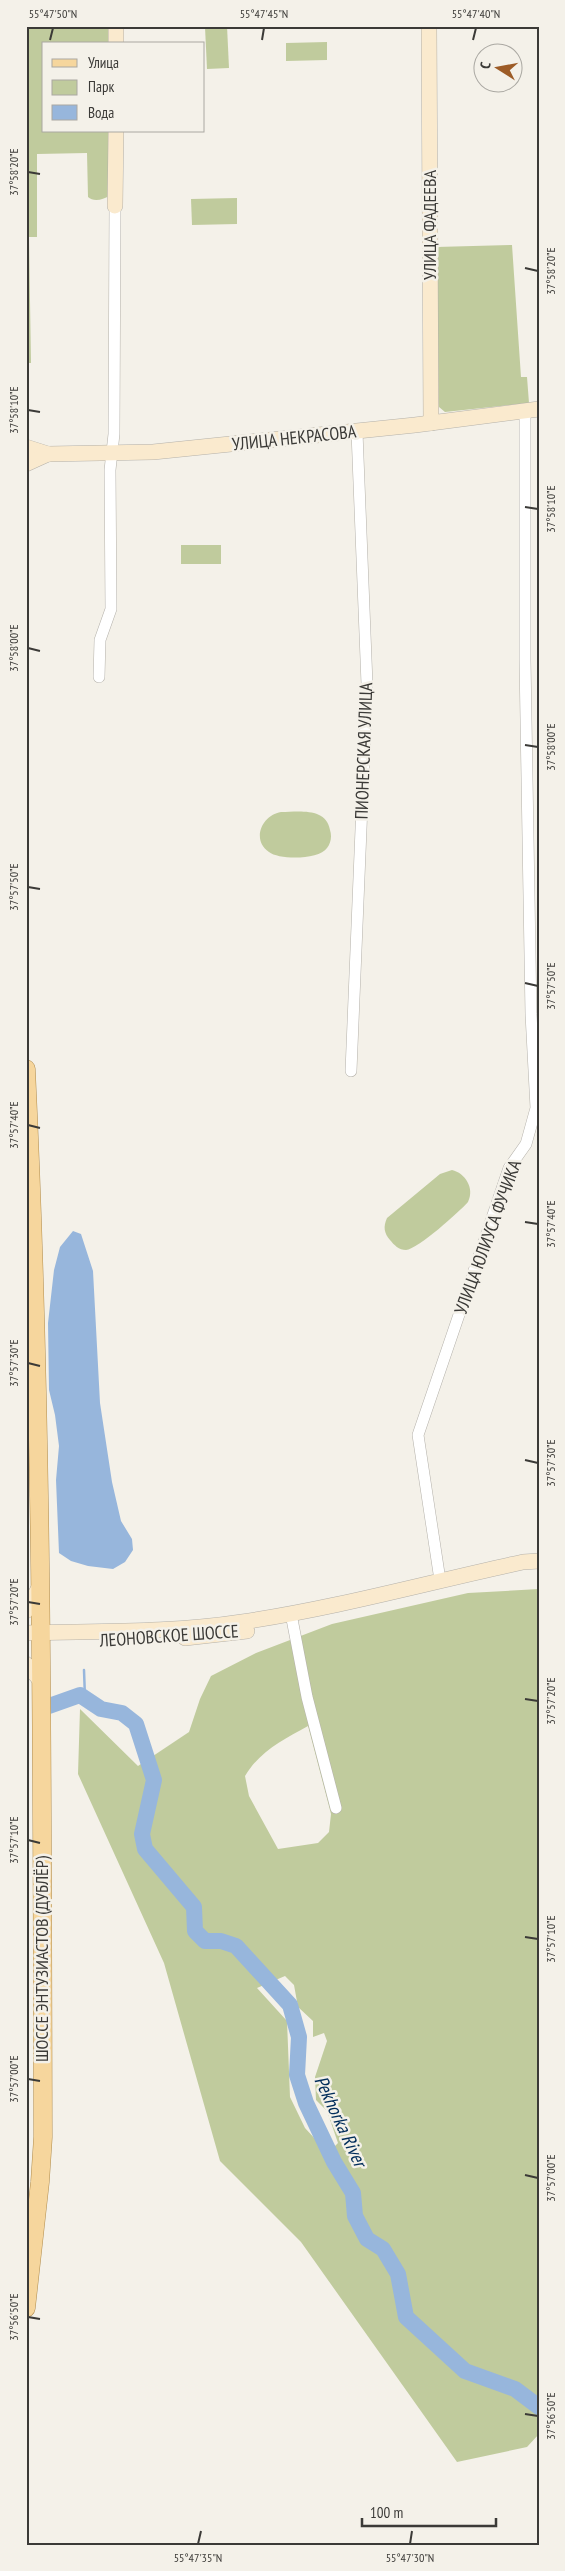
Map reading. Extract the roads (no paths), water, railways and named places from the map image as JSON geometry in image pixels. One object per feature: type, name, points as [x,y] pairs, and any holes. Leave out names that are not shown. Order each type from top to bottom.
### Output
[{"type":"main road","name":"ШОССЕ ЭНТУЗИАСТОВ (ДУБЛЁР)","points":[[26,1070],[35,1252],[40,1585],[34,1638],[41,1687],[42,1718],[42,2156],[26,2308]]},
{"type":"street","points":[[116,26],[116,42]]},
{"type":"street","name":"УЛИЦА ФАДЕЕВА","points":[[429,26],[431,423]]},
{"type":"street","points":[[99,677],[100,640],[111,608],[110,470],[113,452],[116,132]]},
{"type":"street","name":"УЛИЦА НЕКРАСОВА","points":[[26,447],[48,454],[154,452],[357,432],[532,410]]},
{"type":"street","name":"УЛИЦА ЮЛИУСА ФУЧИКА","points":[[440,1580],[418,1434],[509,1168],[526,1144],[536,1108],[530,960],[526,660],[532,410]]},
{"type":"street","name":"ПИОНЕРСКАЯ УЛИЦА","points":[[351,1071],[367,684],[357,432]]},
{"type":"street","name":"УЛИЦА НЕКРАСОВА","points":[[26,464],[48,454]]},
{"type":"street","name":"ЛЕОНОВСКОЕ ШОССЕ","points":[[34,1638],[188,1628],[242,1622],[539,1561]]},
{"type":"street","points":[[26,1611],[40,1585]]},
{"type":"street","name":"ЛЕОНОВСКОЕ ШОССЕ","points":[[34,1638],[212,1637],[234,1634],[292,1619],[337,1604]]},
{"type":"street","points":[[292,1619],[307,1697],[336,1808]]},
{"type":"street","points":[[26,1664],[41,1687]]},
{"type":"water","points":[[73,1231],[81,1234],[93,1271],[100,1403],[112,1482],[121,1521],[132,1539],[133,1550],[125,1562],[113,1569],[88,1566],[71,1561],[59,1553],[56,1480],[59,1446],[55,1415],[49,1390],[48,1323],[54,1270],[60,1247]]},
{"type":"waterway","points":[[84,1670],[85,1698]]},
{"type":"waterway","name":"Pekhorka River","points":[[49,1706],[80,1695],[101,1709],[122,1713],[136,1724],[154,1780],[142,1834],[145,1849],[194,1907],[195,1931],[205,1941],[221,1941],[236,1946],[290,2005],[299,2037],[297,2075],[306,2103],[334,2162],[353,2193],[355,2216],[367,2239],[383,2249],[398,2274],[406,2317],[465,2371],[515,2389],[539,2407]]}]
